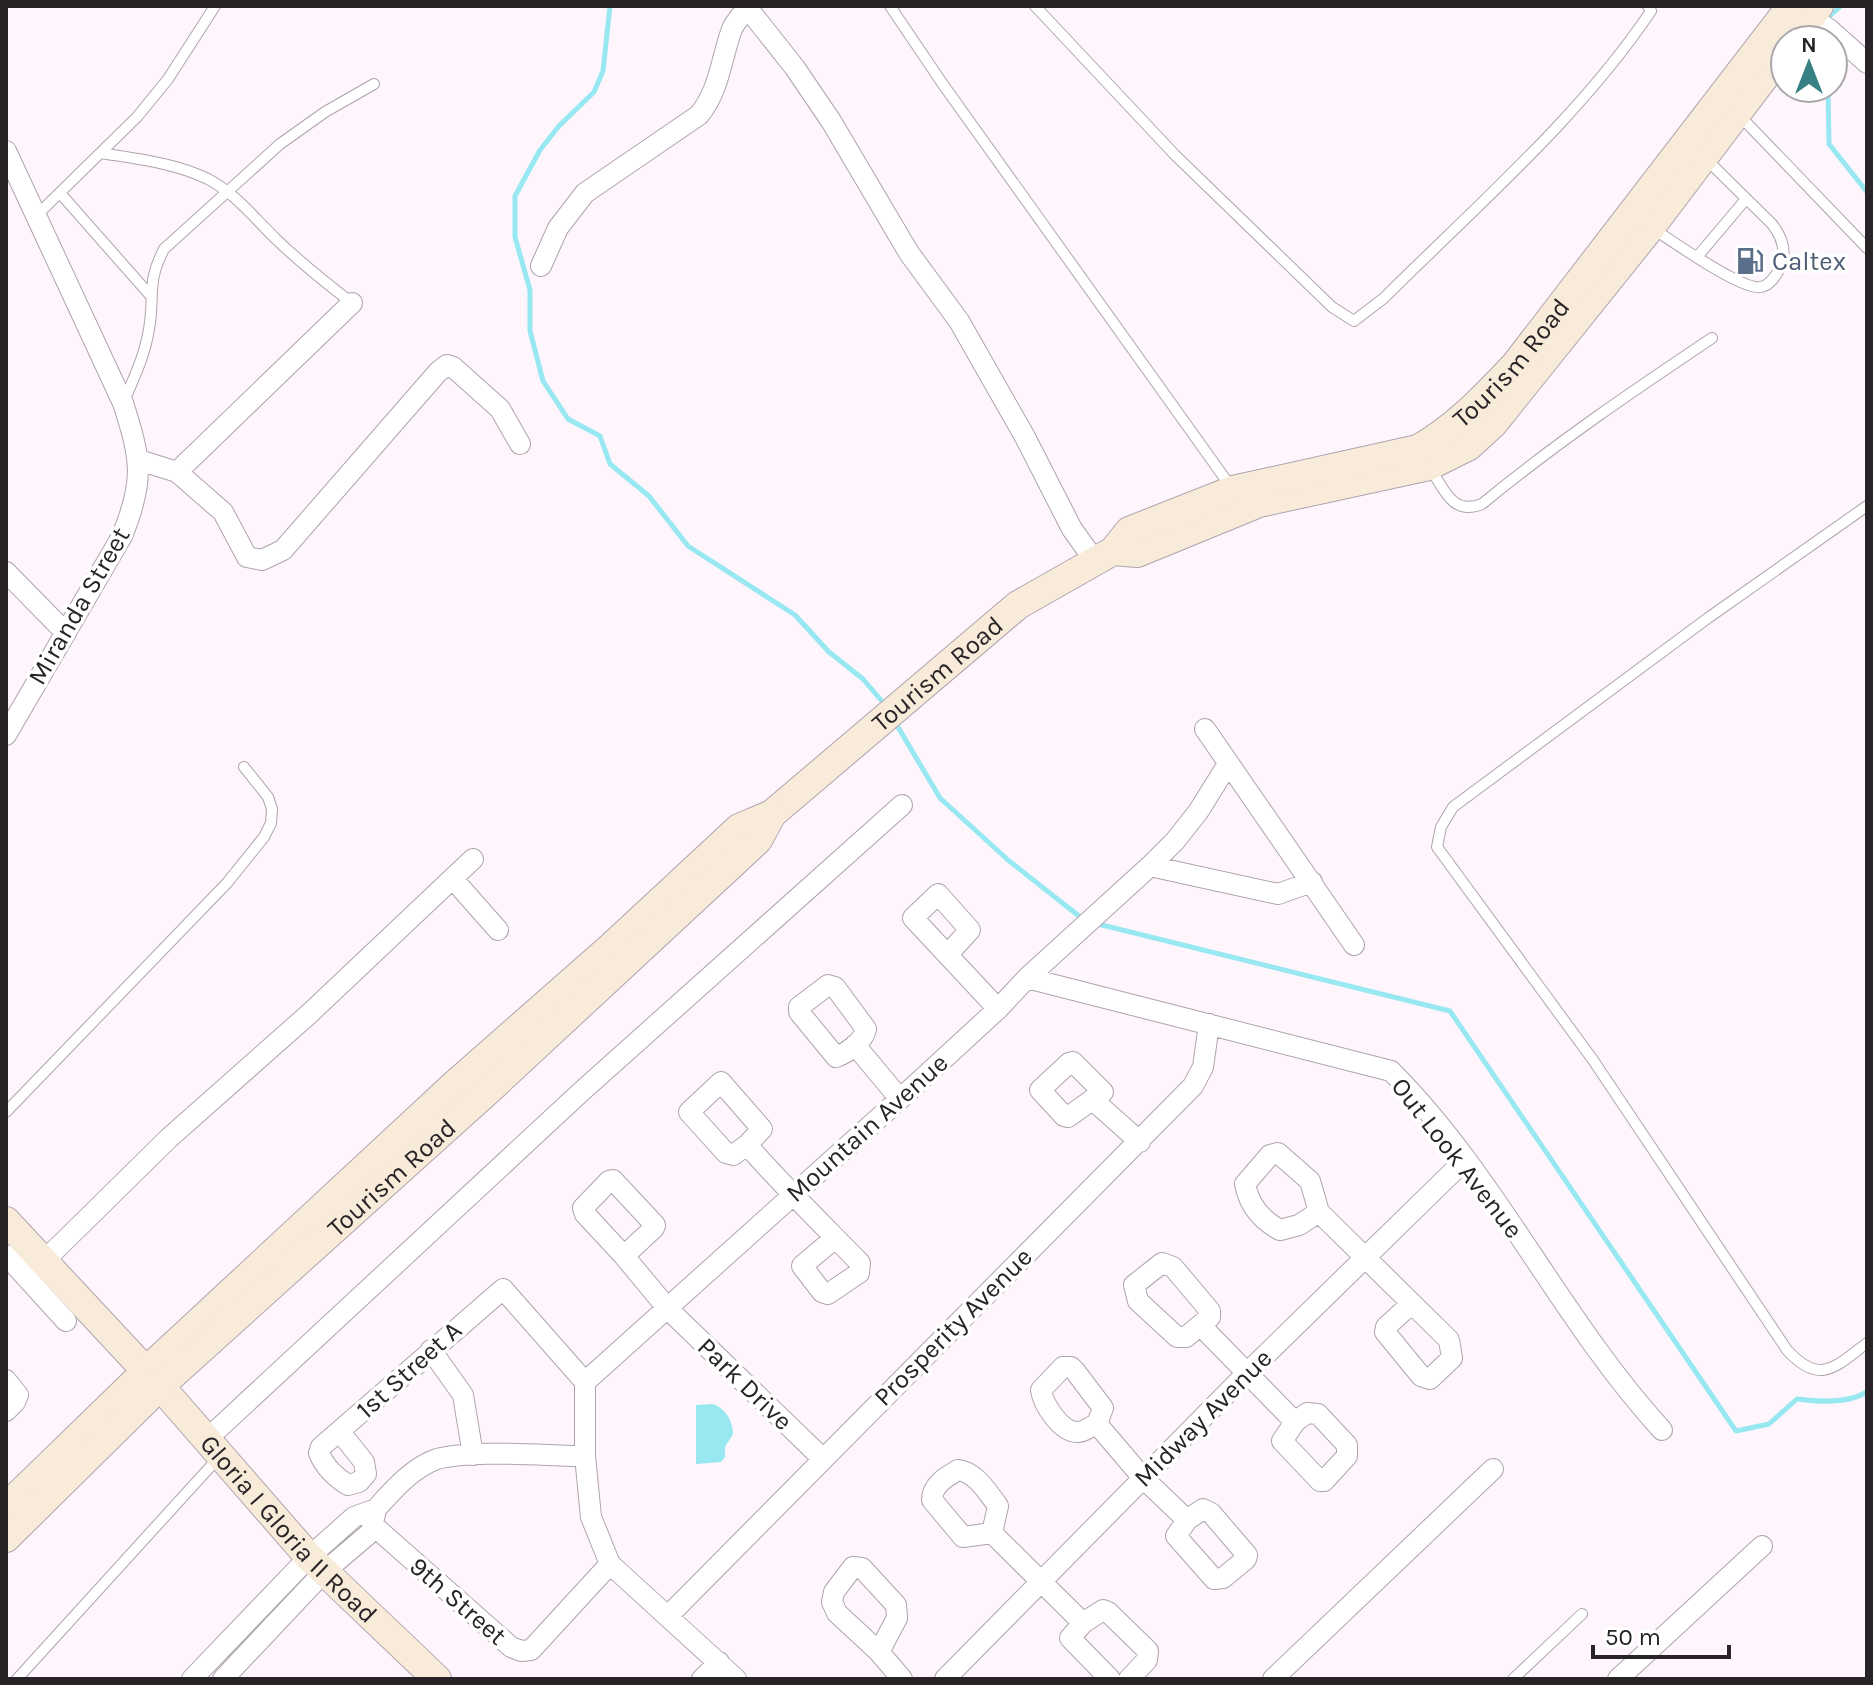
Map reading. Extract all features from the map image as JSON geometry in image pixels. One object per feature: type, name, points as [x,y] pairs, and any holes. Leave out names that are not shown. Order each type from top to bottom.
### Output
[{"type":"main road","name":"Tourism Road","points":[[6,1538],[153,1379],[443,1096],[739,828],[772,814],[1018,605],[1104,556],[1137,553],[1239,499],[1418,449],[1444,434],[1515,365],[1729,106],[1810,14]]},
{"type":"main road","name":"Tourism Road","points":[[1239,499],[1429,466],[1469,446],[1493,424],[1651,227],[1704,156],[1729,106],[1769,66]]},
{"type":"main road","name":"Gloria I Gloria II Road","points":[[6,1221],[153,1379],[316,1564],[437,1679]]},
{"type":"main road","name":"Tourism Road","points":[[6,1507],[153,1379]]},
{"type":"street","points":[[541,266],[558,228],[585,193],[699,115],[707,105],[715,89],[733,26],[746,7],[822,107],[909,253],[959,321],[1025,437],[1072,529],[1104,556]]},
{"type":"street","points":[[1810,14],[1867,63]]},
{"type":"street","name":"Miranda Street","points":[[6,735],[122,536],[140,476],[139,460],[123,403],[7,158]]},
{"type":"street","points":[[177,472],[352,303]]},
{"type":"street","points":[[139,460],[177,472],[223,512],[247,557],[262,560],[283,550],[447,365],[500,409],[520,444]]},
{"type":"street","points":[[6,572],[66,633]]},
{"type":"street","points":[[1205,729],[1354,945]]},
{"type":"street","name":"Mountain Avenue","points":[[585,1382],[900,1099],[1150,866],[1198,812],[1228,764]]},
{"type":"street","points":[[213,1448],[582,1091],[902,805]]},
{"type":"street","points":[[45,1260],[169,1138],[289,1032],[473,859]]},
{"type":"street","points":[[1150,866],[1278,894],[1312,882]]},
{"type":"street","points":[[453,879],[498,930]]},
{"type":"street","points":[[948,954],[970,930],[940,895],[936,895],[913,918],[998,1009]]},
{"type":"street","name":"Out Look Avenue","points":[[1027,978],[1391,1071],[1465,1160],[1600,1353],[1662,1430]]},
{"type":"street","name":"Prosperity Avenue","points":[[668,1616],[1193,1086],[1203,1067],[1209,1024]]},
{"type":"street","points":[[855,1045],[900,1099]]},
{"type":"street","points":[[1094,1101],[1140,1142]]},
{"type":"street","points":[[747,1145],[791,1195],[835,1238],[860,1263],[859,1273],[828,1294],[822,1292],[803,1269],[803,1263],[835,1238]]},
{"type":"street","points":[[1319,1212],[1299,1225],[1280,1230],[1265,1223],[1247,1197],[1245,1184],[1270,1155],[1278,1153],[1310,1181],[1319,1212],[1449,1340],[1452,1358],[1430,1379],[1421,1376],[1387,1336],[1386,1327],[1411,1304]]},
{"type":"street","name":"Midway Avenue","points":[[945,1679],[1246,1374],[1465,1160]]},
{"type":"street","name":"Park Drive","points":[[624,1256],[654,1228],[654,1221],[613,1180],[587,1203],[583,1208],[585,1214],[668,1309],[822,1458]]},
{"type":"street","points":[[6,1255],[66,1321]]},
{"type":"street","name":"1st Street A","points":[[340,1432],[364,1462],[366,1474],[359,1482],[348,1485],[321,1458],[321,1447],[503,1289],[585,1382]]},
{"type":"street","points":[[1201,1326],[1295,1422]]},
{"type":"street","points":[[431,1350],[463,1395],[473,1455]]},
{"type":"street","points":[[6,1380],[16,1390],[11,1406]]},
{"type":"street","points":[[585,1382],[585,1456],[591,1517],[610,1564],[736,1679]]},
{"type":"street","points":[[1097,1424],[1143,1478],[1187,1520]]},
{"type":"street","points":[[192,1679],[316,1564],[353,1547],[416,1470],[438,1459],[473,1455],[585,1456]]},
{"type":"street","points":[[1273,1679],[1493,1469]]},
{"type":"street","points":[[223,1679],[316,1564],[336,1532],[358,1514],[375,1518]]},
{"type":"street","name":"9th Street","points":[[375,1518],[511,1647],[521,1651],[531,1650],[610,1564]]},
{"type":"street","points":[[336,1532],[353,1547]]},
{"type":"street","points":[[992,1533],[1083,1623]]},
{"type":"street","points":[[1618,1679],[1762,1546]]},
{"type":"street","points":[[879,1652],[897,1618],[894,1601],[862,1568],[853,1567],[834,1592],[832,1602],[837,1613],[879,1652],[902,1679]]},
{"type":"street","points":[[1110,1679],[1071,1640],[1083,1623],[1097,1612],[1108,1612],[1148,1651],[1147,1660],[1129,1679]]},
{"type":"street","points":[[702,1679],[719,1662]]},
{"type":"lane","points":[[36,216],[137,117],[168,79],[215,6]]},
{"type":"lane","points":[[890,6],[1239,499]]},
{"type":"lane","points":[[1035,6],[1175,155],[1332,307],[1354,321],[1384,298],[1563,120],[1629,43],[1651,11],[1648,6]]},
{"type":"lane","points":[[123,403],[139,366],[150,327],[149,294],[155,264],[164,249],[280,144],[325,112],[374,84]]},
{"type":"lane","points":[[1729,106],[1867,248]]},
{"type":"lane","points":[[101,153],[186,170],[228,192],[278,242],[352,303]]},
{"type":"lane","points":[[1651,227],[1740,283],[1752,287],[1770,283],[1783,263],[1784,245],[1772,224],[1704,156]]},
{"type":"lane","points":[[60,193],[149,294]]},
{"type":"lane","points":[[1697,257],[1746,199]]},
{"type":"lane","points":[[1429,466],[1451,500],[1461,508],[1482,504],[1563,439],[1712,338]]},
{"type":"lane","points":[[1867,506],[1708,618],[1453,807],[1441,827],[1437,847],[1593,1060],[1787,1350],[1802,1366],[1819,1371],[1834,1368],[1867,1343]]},
{"type":"lane","points":[[6,1112],[227,883],[264,837],[271,823],[272,809],[268,797],[244,767]]},
{"type":"lane","points":[[17,1679],[213,1448]]},
{"type":"lane","points":[[1513,1679],[1582,1614]]},
{"type":"water","points":[[712,1404],[727,1415],[733,1434],[721,1462],[696,1464],[696,1405]]},
{"type":"waterway","points":[[610,6],[603,71],[594,92],[559,126],[540,150],[515,196],[515,237],[530,290],[530,331],[543,381],[568,419],[600,436],[610,464],[649,496],[688,546],[795,615],[829,652],[863,679],[886,706]]},
{"type":"waterway","points":[[1824,21],[1841,6]]},
{"type":"waterway","points":[[1828,104],[1829,144],[1867,192]]},
{"type":"waterway","points":[[895,722],[940,798],[1008,860],[1084,920]]},
{"type":"waterway","points":[[1098,924],[1450,1011],[1736,1431],[1769,1424],[1797,1399],[1842,1400],[1867,1392]]},
{"type":"place","name":"Caltex","points":[[1750,261]]}]
